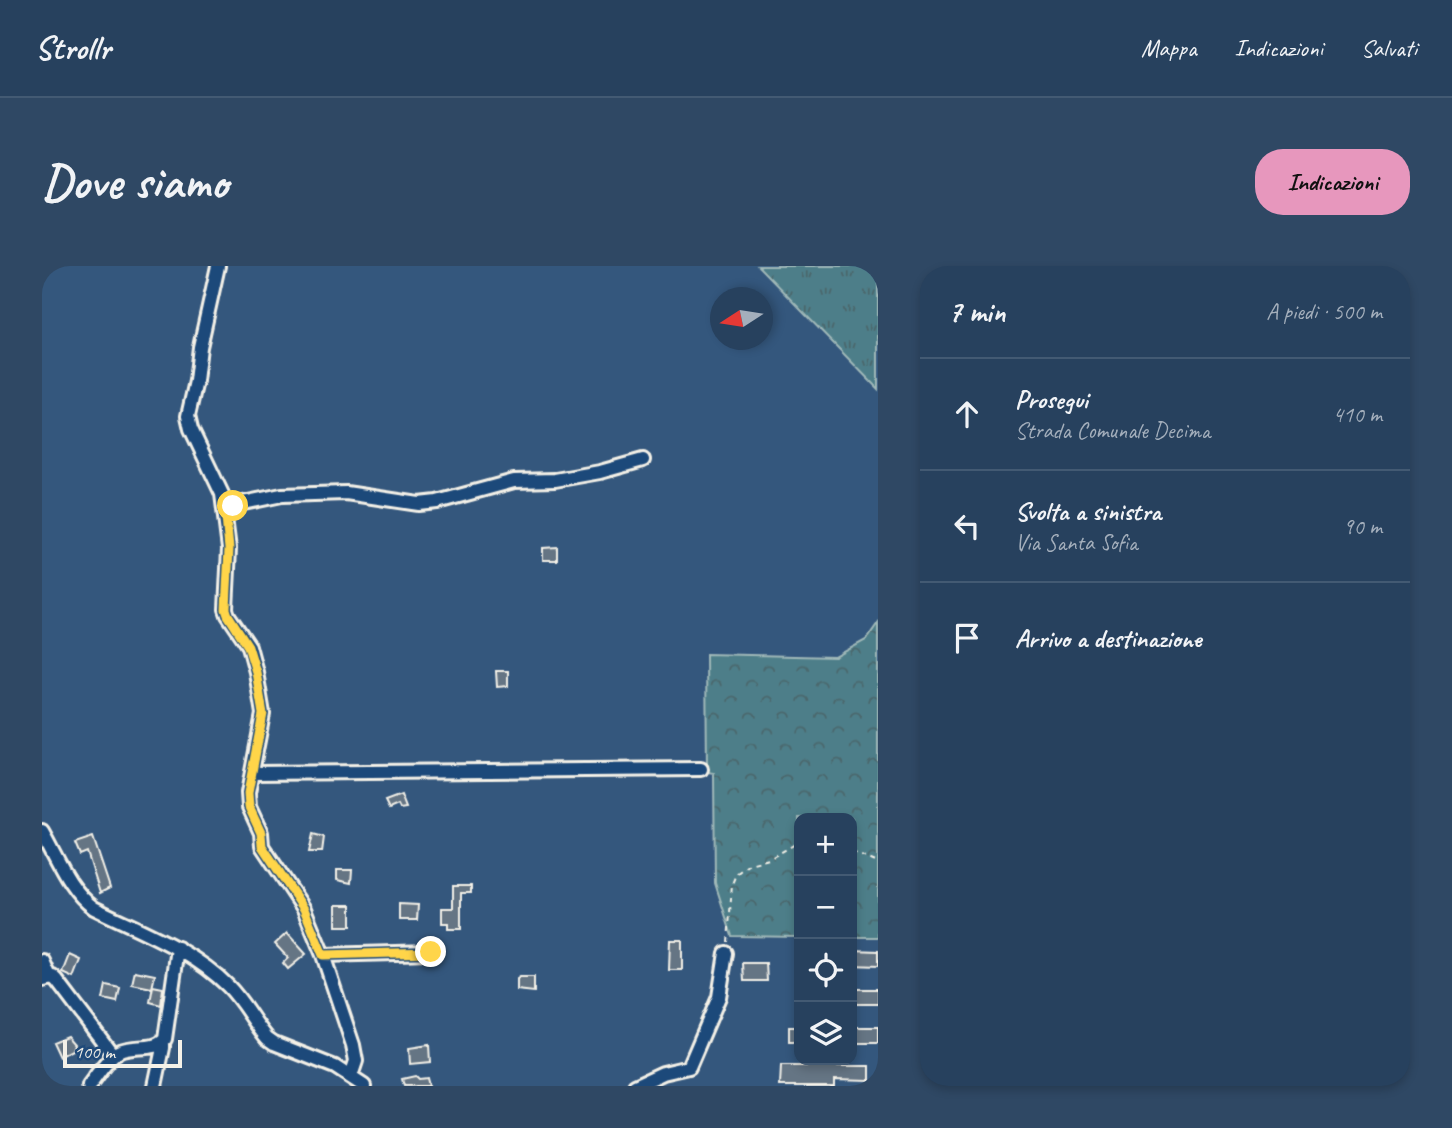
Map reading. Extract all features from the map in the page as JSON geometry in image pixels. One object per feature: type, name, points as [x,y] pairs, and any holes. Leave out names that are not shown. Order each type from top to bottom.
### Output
[{"type":"street","points":[[218,266],[188,416],[191,429],[222,494],[229,549],[226,609],[248,646],[256,672],[263,714],[251,773],[249,807],[261,833],[262,846],[304,909],[323,955],[354,1045],[356,1061],[351,1076]]},
{"type":"street","points":[[225,507],[282,495],[346,493],[419,504],[437,502],[514,481],[555,480],[600,472],[643,460]]},
{"type":"street","points":[[251,773],[701,769]]},
{"type":"street","points":[[42,831],[84,901],[178,948],[201,963],[241,1000],[262,1032],[274,1044],[322,1061],[364,1086]]},
{"type":"street","points":[[155,1086],[165,1039],[178,948]]},
{"type":"street","points":[[323,955],[431,952]]},
{"type":"street","points":[[635,1086],[663,1073],[689,1067],[719,998],[726,953]]},
{"type":"street","points":[[42,961],[46,978],[57,981],[110,1051],[116,1054]]},
{"type":"street","points":[[89,1086],[122,1050],[163,1043]]},
{"type":"path","points":[[726,953],[732,884],[736,874],[749,864],[769,859],[794,845]]},
{"type":"path","points":[[857,854],[878,863]]},
{"type":"green space","points":[[758,266],[878,266],[878,389]]},
{"type":"green space","points":[[878,623],[878,937],[857,937],[857,813],[794,813],[794,937],[732,936],[715,883],[714,773],[707,772],[706,654],[835,657],[866,640]]},
{"type":"building","points":[[557,547],[557,560],[543,560],[543,548]]},
{"type":"building","points":[[496,671],[508,671],[508,686],[497,687]]},
{"type":"building","points":[[401,795],[406,808],[400,809],[398,805],[389,809],[385,801]]},
{"type":"building","points":[[313,834],[324,837],[322,852],[309,852]]},
{"type":"building","points":[[93,837],[110,888],[100,893],[87,852],[80,855],[75,843]]},
{"type":"building","points":[[337,870],[352,870],[351,883],[337,880]]},
{"type":"building","points":[[453,886],[471,886],[471,893],[461,893],[461,929],[448,929],[448,923],[442,923],[442,908],[453,908]]},
{"type":"building","points":[[399,904],[418,905],[417,920],[399,920]]},
{"type":"building","points":[[336,905],[351,905],[351,926],[336,926]]},
{"type":"building","points":[[287,933],[306,954],[288,969],[283,963],[288,958],[275,944]]},
{"type":"building","points":[[670,940],[682,940],[682,970],[669,970]]},
{"type":"building","points":[[857,950],[878,951],[878,966],[857,965]]},
{"type":"building","points":[[70,955],[81,960],[74,978],[63,973]]},
{"type":"building","points":[[743,963],[766,963],[767,981],[744,981]]},
{"type":"building","points":[[135,971],[155,975],[152,988],[132,984]]},
{"type":"building","points":[[534,977],[534,992],[517,990],[517,979]]},
{"type":"building","points":[[106,985],[120,988],[117,1002],[103,999]]},
{"type":"building","points":[[153,986],[163,988],[161,1005],[150,1002]]},
{"type":"building","points":[[857,989],[878,989],[878,1004],[857,1004]]},
{"type":"building","points":[[789,1027],[794,1027],[794,1042],[789,1042]]},
{"type":"building","points":[[857,1027],[878,1027],[878,1043],[857,1043]]},
{"type":"building","points":[[67,1036],[74,1044],[72,1050],[59,1057],[52,1042]]},
{"type":"building","points":[[429,1045],[430,1062],[410,1064],[409,1048]]},
{"type":"building","points":[[781,1066],[870,1066],[870,1080],[834,1079],[834,1086],[780,1086]]},
{"type":"building","points":[[415,1076],[418,1079],[426,1078],[428,1086],[404,1086],[402,1079]]},
{"type":"route","points":[[233,506],[225,507],[229,549],[226,609],[248,646],[256,672],[263,714],[248,793],[249,807],[261,833],[262,846],[304,909],[323,955],[431,952]]}]
